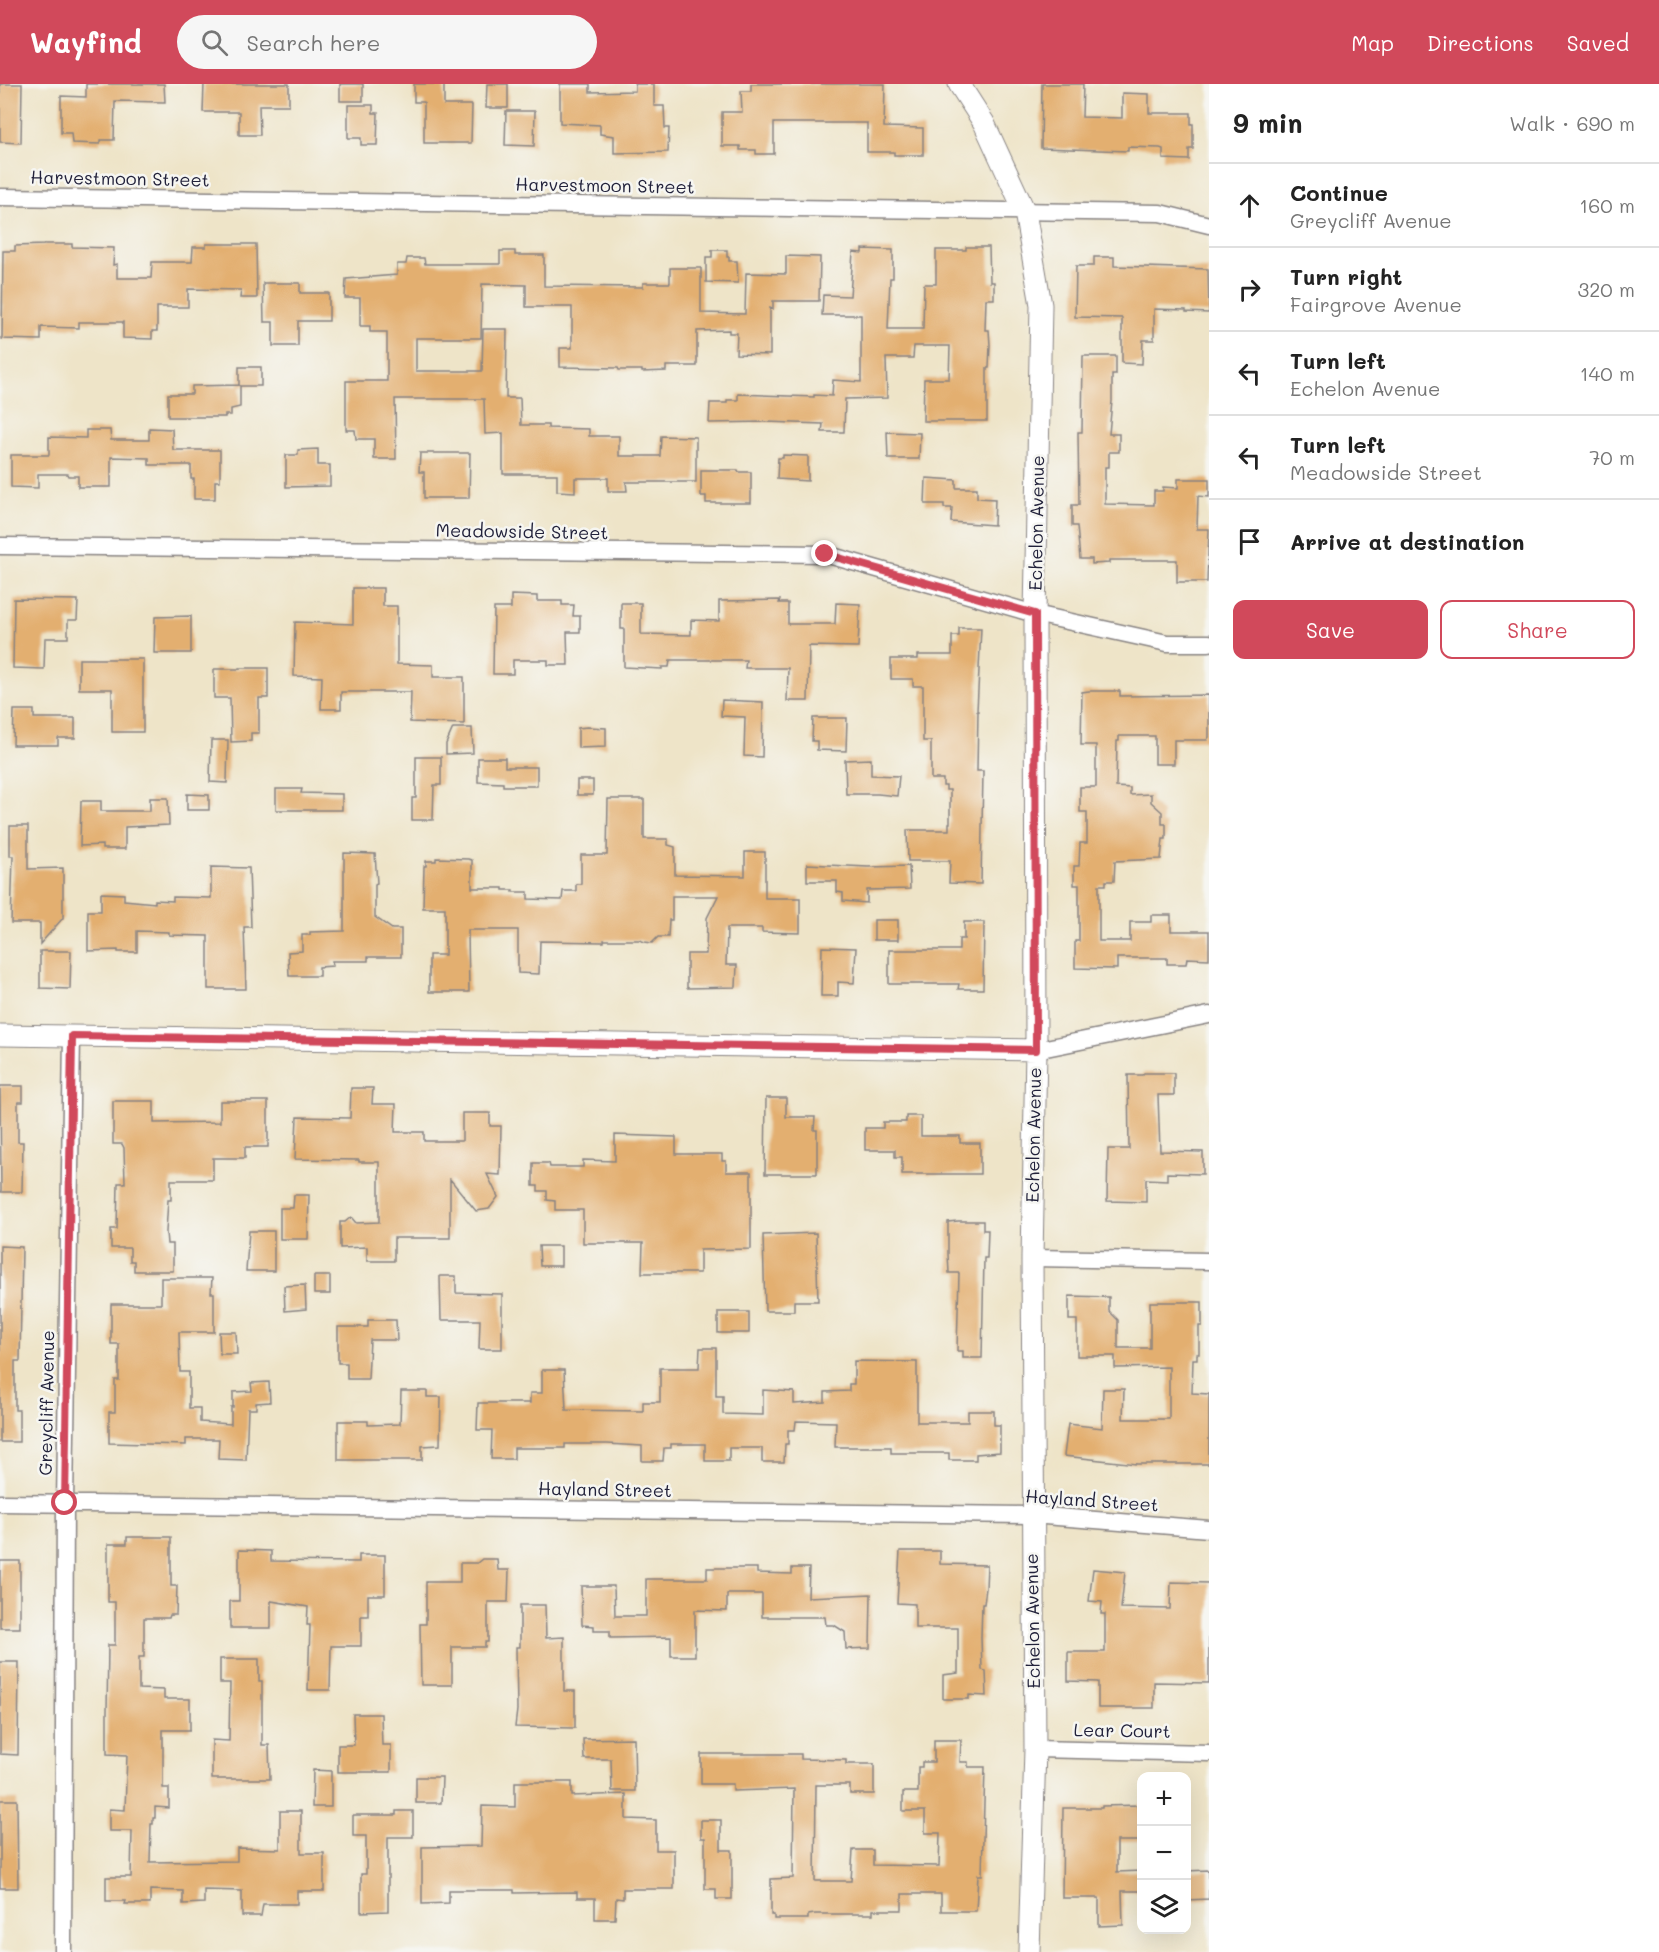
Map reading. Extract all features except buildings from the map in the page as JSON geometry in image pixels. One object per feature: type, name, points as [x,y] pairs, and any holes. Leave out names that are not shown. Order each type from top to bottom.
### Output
[{"type":"street","name":"Echelon Avenue","points":[[959,84],[984,123],[1025,212],[1041,306],[1035,614],[1036,1050],[1032,1258],[1035,1749],[1029,1952]]},
{"type":"street","name":"Harvestmoon Street","points":[[0,197],[1160,213],[1209,225]]},
{"type":"street","name":"Meadowside Street","points":[[0,546],[825,554],[1035,614],[1167,643],[1209,643]]},
{"type":"street","points":[[0,1035],[1036,1050],[1209,1016]]},
{"type":"street","name":"Greycliff Avenue","points":[[63,1952],[65,1503],[72,1036]]},
{"type":"street","points":[[1032,1258],[1209,1261]]},
{"type":"street","name":"Hayland Street","points":[[0,1503],[1032,1515],[1209,1529]]},
{"type":"street","name":"Lear Court","points":[[1035,1749],[1209,1753]]},
{"type":"route","points":[[65,1503],[72,1036],[1036,1050],[1035,614],[825,554]]}]
